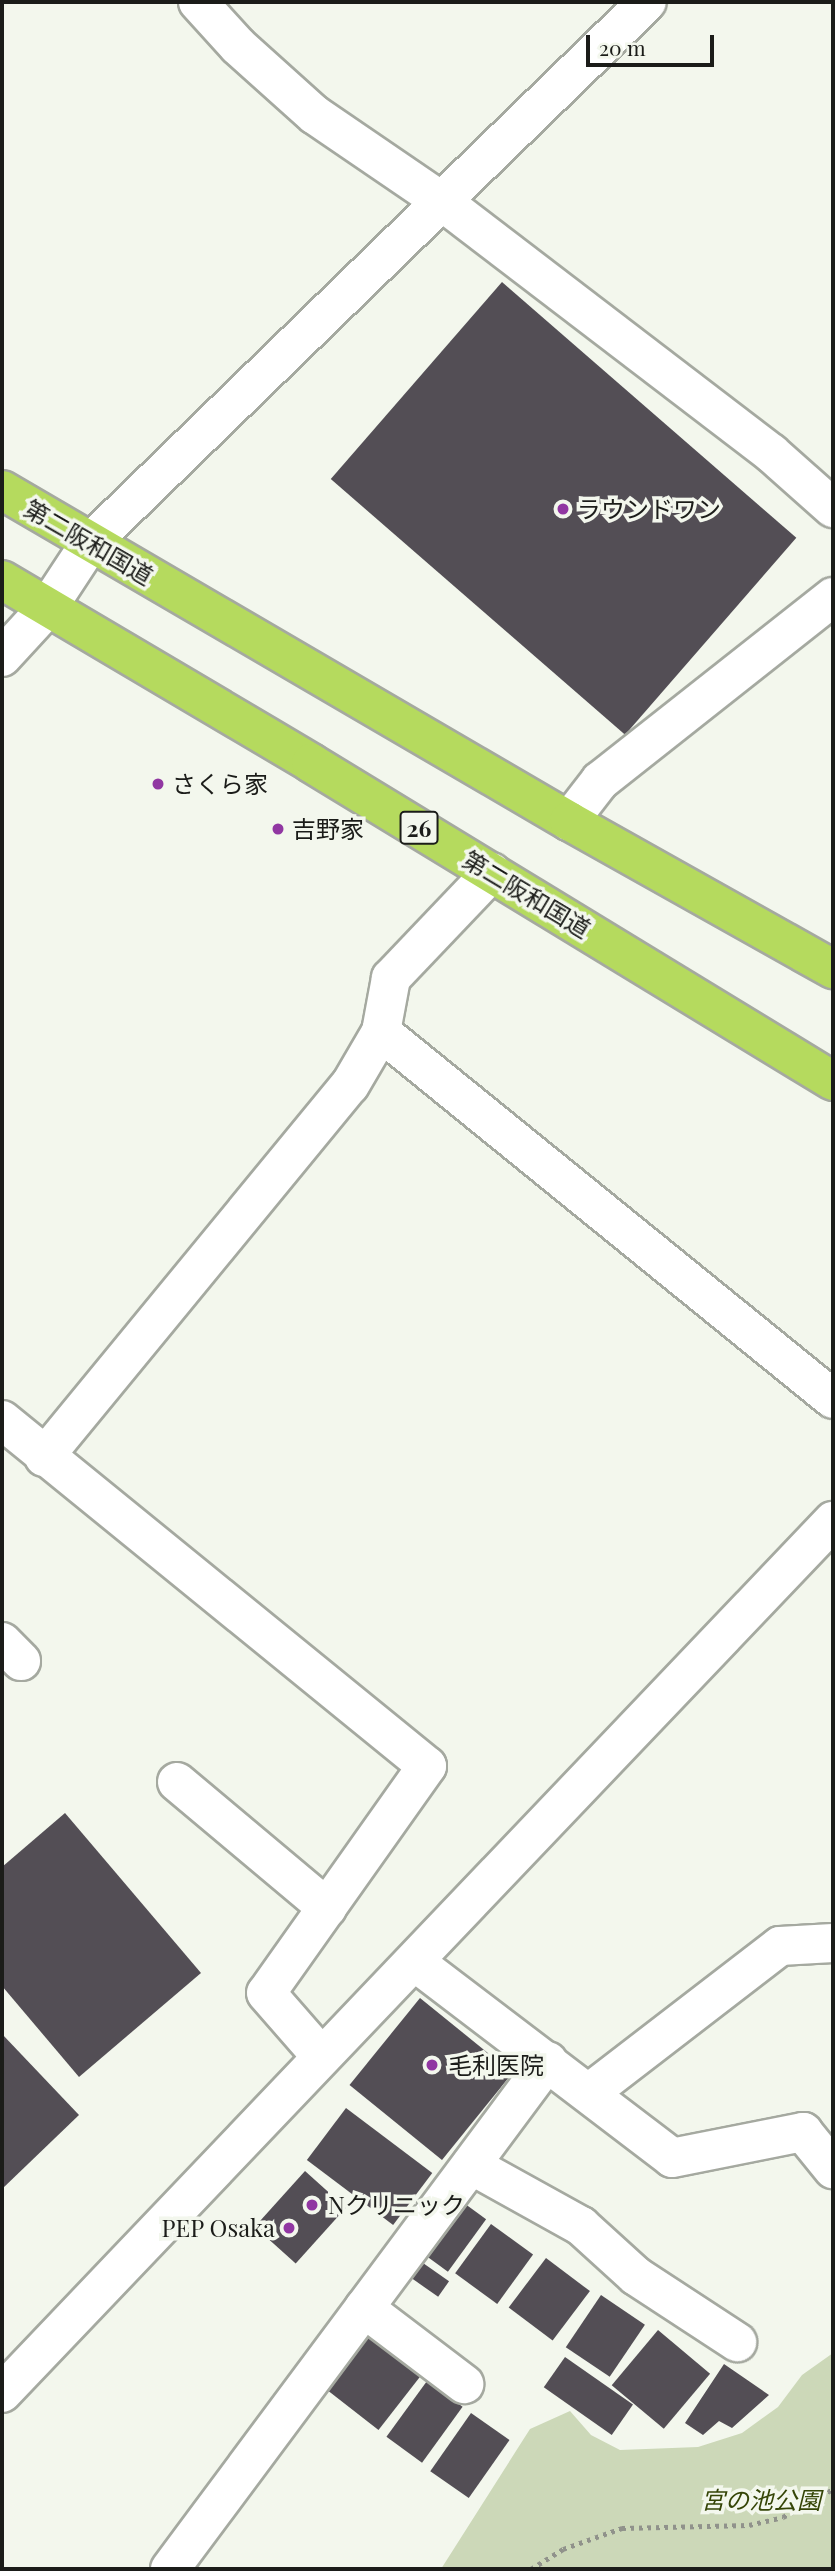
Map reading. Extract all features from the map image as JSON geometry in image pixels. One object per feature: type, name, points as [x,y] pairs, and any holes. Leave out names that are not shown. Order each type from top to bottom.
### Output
[{"type":"highway","name":"第二阪和国道","points":[[2,490],[569,821],[833,969]]},
{"type":"highway","name":"第二阪和国道","points":[[2,580],[492,872],[833,1081]]},
{"type":"street","points":[[198,2],[238,46],[315,115],[444,203],[771,453],[833,508]]},
{"type":"street","points":[[2,657],[48,607],[90,543],[444,203],[647,2]]},
{"type":"street","points":[[569,821],[600,780],[833,597]]},
{"type":"street","points":[[44,1457],[350,1084],[381,1032],[391,978],[492,872]]},
{"type":"street","points":[[381,1032],[833,1399]]},
{"type":"street","points":[[2,1420],[44,1457],[427,1766],[266,1993],[321,2056]]},
{"type":"street","points":[[2,2393],[833,1521]]},
{"type":"street","points":[[177,1782],[327,1908]]},
{"type":"street","points":[[590,2093],[780,1946],[833,1943]]},
{"type":"street","points":[[415,1962],[672,2158],[803,2132],[833,2169]]},
{"type":"street","points":[[170,2569],[548,2061]]},
{"type":"street","points":[[471,2165],[581,2226],[636,2276],[737,2342]]},
{"type":"street","points":[[364,2308],[464,2384]]},
{"type":"path","points":[[531,2569],[563,2549],[622,2528],[749,2525],[783,2517],[833,2489]]},
{"type":"green space","name":"宮の池公園","points":[[833,2353],[833,2569],[441,2569],[530,2429],[570,2411],[591,2435],[620,2450],[698,2447],[742,2433],[778,2407],[802,2375]]},
{"type":"building","name":"ラウンドワン","points":[[502,282],[796,538],[625,735],[331,479]]},
{"type":"building","points":[[65,1813],[201,1973],[79,2077],[2,1986],[2,1867]]},
{"type":"building","points":[[420,1998],[512,2073],[442,2160],[350,2085]]},
{"type":"building","points":[[2,2034],[79,2115],[2,2189]]},
{"type":"building","points":[[346,2108],[432,2173],[393,2225],[307,2160]]},
{"type":"building","points":[[305,2171],[346,2208],[296,2264],[255,2227]]},
{"type":"building","points":[[457,2198],[486,2219],[448,2272],[419,2251]]},
{"type":"building","points":[[491,2224],[533,2255],[497,2304],[455,2273]]},
{"type":"building","points":[[413,2256],[449,2281],[438,2297],[402,2272]]},
{"type":"building","points":[[546,2258],[590,2291],[553,2341],[509,2308]]},
{"type":"building","points":[[601,2295],[645,2325],[610,2377],[566,2347]]},
{"type":"building","points":[[658,2330],[710,2374],[664,2429],[612,2385]]},
{"type":"building","points":[[368,2333],[422,2375],[378,2430],[325,2388]]},
{"type":"building","points":[[565,2357],[633,2405],[612,2435],[544,2387]]},
{"type":"building","points":[[724,2364],[769,2395],[732,2428],[719,2421],[703,2435],[685,2423]]},
{"type":"building","points":[[427,2381],[463,2407],[422,2463],[386,2437]]},
{"type":"building","points":[[471,2413],[510,2440],[469,2498],[430,2471]]},
{"type":"place","name":"ラウンドワン","points":[[563,509]]},
{"type":"place","name":"さくら家","points":[[158,784]]},
{"type":"place","name":"吉野家","points":[[278,829]]},
{"type":"place","name":"毛利医院","points":[[432,2065]]},
{"type":"place","name":"Nクリニック","points":[[312,2205]]},
{"type":"place","name":"PEP Osaka","points":[[289,2228]]}]
